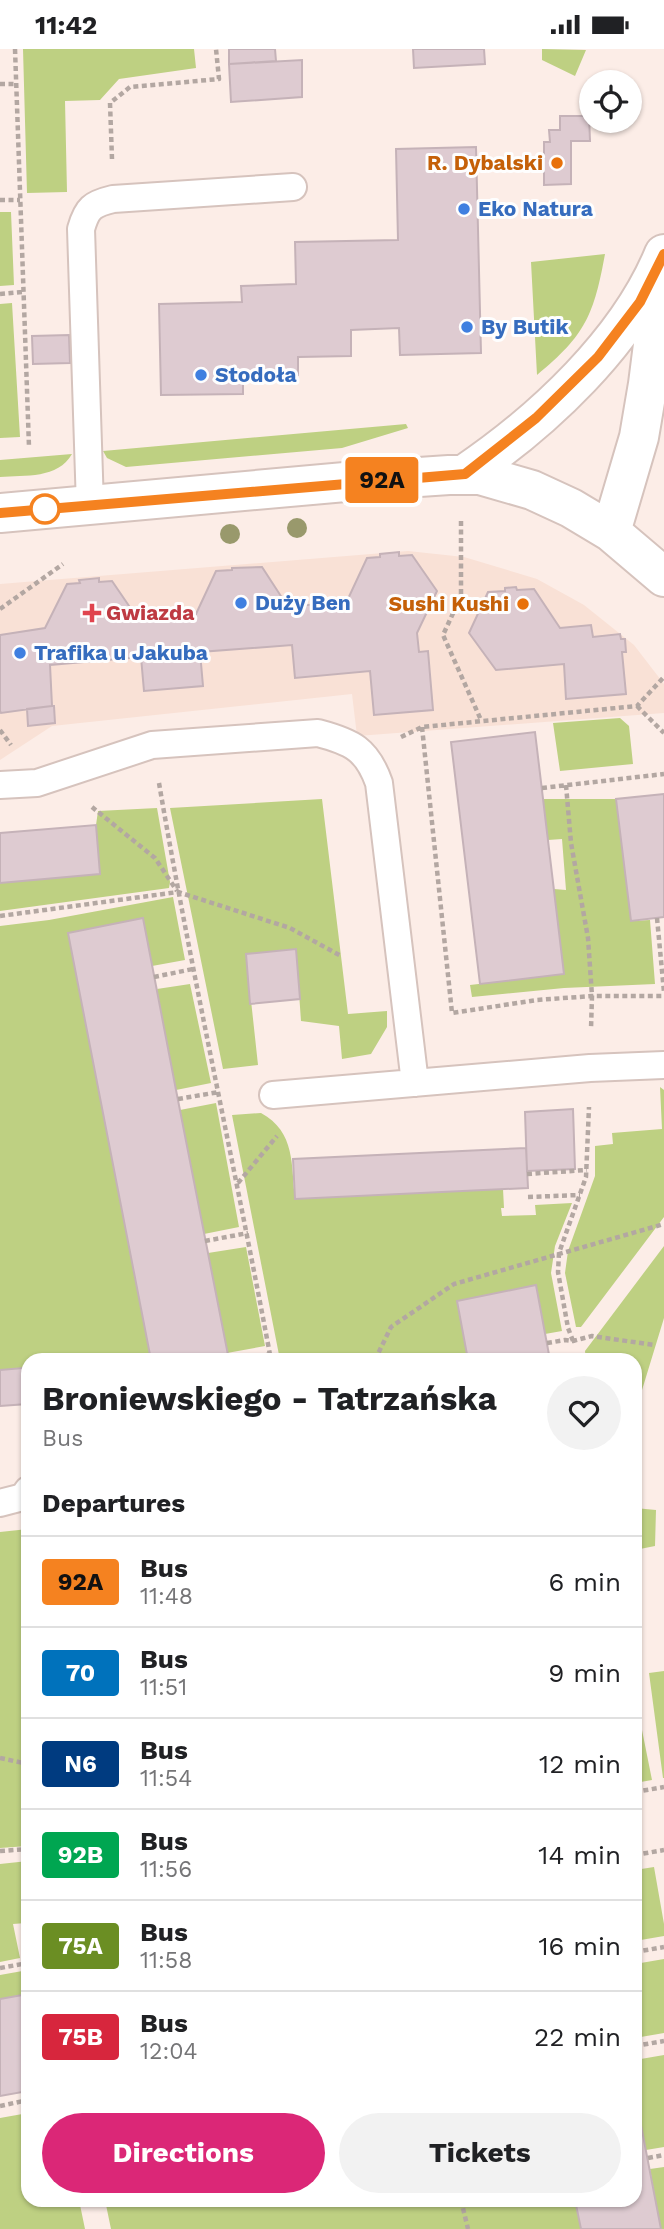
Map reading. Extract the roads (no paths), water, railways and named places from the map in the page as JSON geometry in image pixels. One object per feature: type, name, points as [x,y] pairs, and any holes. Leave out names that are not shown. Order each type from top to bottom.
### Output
[{"type":"street","points":[[465,474],[536,418],[598,357],[640,302],[664,254]]},
{"type":"street","points":[[611,532],[639,437],[664,261]]},
{"type":"street","points":[[0,513],[345,482],[480,475],[531,490],[571,508],[611,532],[664,577]]},
{"type":"lane","points":[[90,506],[81,229],[85,213],[96,203],[113,199],[293,187]]},
{"type":"lane","points":[[0,785],[37,783],[152,745],[318,733],[345,740],[365,753],[374,767],[379,783],[415,1083]]},
{"type":"lane","points":[[273,1095],[590,1068],[664,1065]]},
{"type":"lane","points":[[0,1503],[21,1498]]},
{"type":"place","name":"R. Dybalski","points":[[557,163]]},
{"type":"place","name":"Eko Natura","points":[[464,209]]},
{"type":"place","name":"By Butik","points":[[467,327]]},
{"type":"place","name":"Stodoła","points":[[201,375]]},
{"type":"place","name":"Duży Ben","points":[[241,603]]},
{"type":"place","name":"Sushi Kushi","points":[[523,604]]},
{"type":"place","name":"Gwiazda","points":[[92,613]]},
{"type":"place","name":"Trafika u Jakuba","points":[[20,653]]}]
